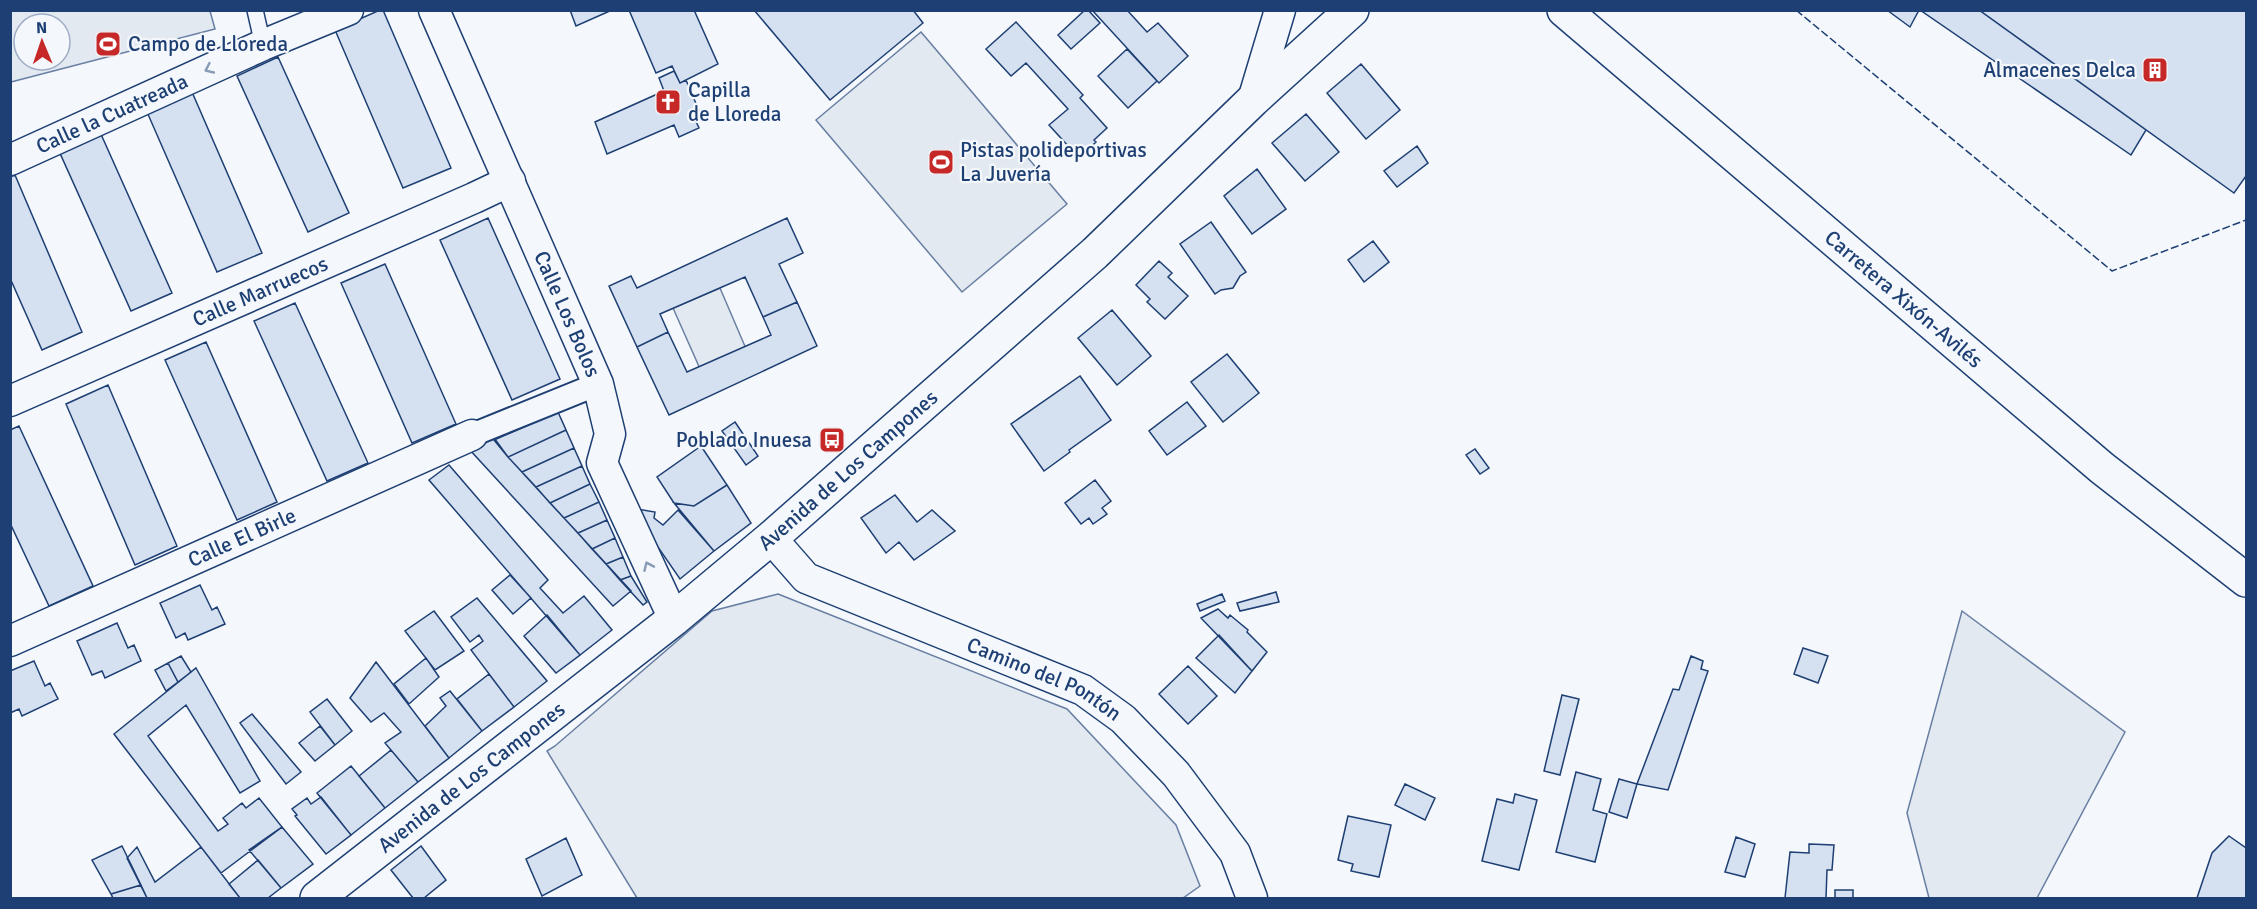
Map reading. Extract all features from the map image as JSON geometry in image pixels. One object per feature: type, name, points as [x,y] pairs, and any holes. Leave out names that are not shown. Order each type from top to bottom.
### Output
[{"type":"main road","name":"Carretera Xixón-Avilés","points":[[1564,10],[2102,468],[2247,580]]},
{"type":"main road","name":"Avenida de Los Campones","points":[[316,898],[674,618],[771,538],[1095,253],[1253,100],[1341,20]]},
{"type":"street","name":"Calle la Cuatreada","points":[[10,160],[263,45],[348,10]]},
{"type":"street","name":"Calle Los Bolos","points":[[434,10],[598,384],[610,434],[602,463],[674,618]]},
{"type":"street","points":[[1253,100],[1280,10]]},
{"type":"street","name":"Calle Marruecos","points":[[10,401],[510,181]]},
{"type":"street","points":[[472,435],[598,384]]},
{"type":"street","name":"Calle El Birle","points":[[10,641],[472,435]]},
{"type":"street","name":"Camino del Pontón","points":[[771,538],[806,578],[1073,685],[1107,707],[1123,719],[1183,783],[1235,853],[1252,898]]},
{"type":"lane","points":[[255,10],[263,45]]},
{"type":"shaded area","name":"Campo de Lloreda","points":[[11,10],[210,11],[215,29],[72,66],[72,12],[12,12],[12,72],[49,72],[11,82]]},
{"type":"shaded area","name":"Pistas polideportivas La Juvería","points":[[921,32],[1067,204],[962,292],[816,120]]},
{"type":"shaded area","points":[[720,288],[747,351],[701,371],[673,308]]},
{"type":"shaded area","points":[[778,594],[1067,709],[1176,825],[1200,886],[1183,898],[637,898],[547,751],[712,611]]},
{"type":"shaded area","points":[[1962,611],[2125,732],[2037,898],[1929,898],[1907,813]]},
{"type":"building","points":[[383,10],[451,168],[403,188],[335,30]]},
{"type":"building","points":[[570,10],[612,10],[576,26]]},
{"type":"building","points":[[629,10],[694,10],[718,64],[680,83],[672,66],[656,73]]},
{"type":"building","points":[[754,10],[913,10],[923,23],[830,100]]},
{"type":"building","points":[[1085,10],[1088,10],[1100,23],[1071,49],[1058,35]]},
{"type":"building","points":[[1092,10],[1127,10],[1147,32],[1158,23],[1188,56],[1159,83]]},
{"type":"building","points":[[1887,10],[1919,10],[1910,27]]},
{"type":"building","points":[[1920,10],[1979,10],[2146,130],[2131,155]]},
{"type":"building","name":"Almacenes Delca","points":[[1979,10],[2246,10],[2246,176],[2234,193]]},
{"type":"building","points":[[1016,22],[1083,95],[1080,98],[1107,128],[1079,158],[1049,125],[1068,109],[1026,63],[1011,76],[986,49]]},
{"type":"building","points":[[1127,49],[1157,81],[1128,108],[1098,76]]},
{"type":"building","points":[[278,57],[349,213],[308,232],[237,76]]},
{"type":"building","points":[[1361,64],[1400,110],[1366,139],[1327,93]]},
{"type":"building","name":"Capilla de Lloreda","points":[[674,71],[680,83],[686,80],[700,113],[693,115],[699,128],[679,137],[674,125],[607,154],[595,122],[664,91],[659,78]]},
{"type":"building","points":[[192,92],[262,253],[217,272],[147,112]]},
{"type":"building","points":[[1306,114],[1339,152],[1305,181],[1272,143]]},
{"type":"building","points":[[100,132],[172,293],[131,311],[59,151]]},
{"type":"building","points":[[1417,146],[1428,163],[1397,187],[1384,171]]},
{"type":"building","points":[[1257,169],[1286,209],[1252,234],[1224,196]]},
{"type":"building","points":[[15,175],[82,332],[42,350],[10,278],[10,177]]},
{"type":"building","points":[[488,218],[560,379],[512,400],[440,240]]},
{"type":"building","points":[[787,218],[803,253],[779,264],[797,302],[763,317],[745,277],[660,314],[668,332],[637,347],[609,286],[631,276],[637,288]]},
{"type":"building","points":[[1211,222],[1246,272],[1240,276],[1233,288],[1221,290],[1215,294],[1180,244]]},
{"type":"building","points":[[1373,241],[1389,262],[1364,282],[1348,260]]},
{"type":"building","points":[[1159,261],[1172,273],[1168,277],[1188,296],[1165,319],[1147,302],[1150,299],[1136,285]]},
{"type":"building","points":[[385,264],[456,424],[412,443],[341,283]]},
{"type":"building","points":[[797,302],[817,346],[669,415],[637,347],[668,332],[687,372],[771,335],[763,317]]},
{"type":"building","points":[[295,303],[368,463],[327,481],[254,321]]},
{"type":"building","points":[[1112,310],[1151,356],[1117,385],[1078,338]]},
{"type":"building","points":[[206,342],[277,502],[237,520],[165,360]]},
{"type":"building","points":[[1227,354],[1259,393],[1223,422],[1191,382]]},
{"type":"building","points":[[1080,376],[1111,420],[1044,471],[1011,424]]},
{"type":"building","points":[[108,385],[177,546],[135,565],[66,404]]},
{"type":"building","points":[[1187,402],[1206,426],[1167,455],[1149,431]]},
{"type":"building","points":[[558,412],[566,430],[508,457],[494,440]]},
{"type":"building","points":[[735,422],[758,456],[746,465],[722,431]]},
{"type":"building","points":[[19,426],[93,586],[49,606],[10,523],[10,430]]},
{"type":"building","points":[[566,430],[574,448],[522,472],[508,457]]},
{"type":"building","points":[[489,431],[508,457],[631,591],[613,606],[469,449]]},
{"type":"building","points":[[701,446],[727,485],[694,506],[674,503],[657,477]]},
{"type":"building","points":[[574,448],[582,466],[536,487],[522,472]]},
{"type":"building","points":[[1475,449],[1489,468],[1480,474],[1466,455]]},
{"type":"building","points":[[449,465],[548,580],[540,588],[563,613],[584,596],[612,630],[580,655],[429,480]]},
{"type":"building","points":[[582,466],[590,484],[550,503],[536,487]]},
{"type":"building","points":[[1095,480],[1111,501],[1102,508],[1107,514],[1093,524],[1089,518],[1081,524],[1065,503]]},
{"type":"building","points":[[590,484],[599,502],[564,518],[550,503]]},
{"type":"building","points":[[727,485],[751,523],[714,551],[674,503],[694,506]]},
{"type":"building","points":[[895,495],[917,522],[932,510],[955,531],[914,560],[899,542],[886,553],[861,518]]},
{"type":"building","points":[[599,502],[607,520],[578,533],[564,518]]},
{"type":"building","points":[[631,508],[655,512],[654,518],[663,525],[678,510],[714,551],[680,579]]},
{"type":"building","points":[[607,520],[615,538],[592,549],[578,533]]},
{"type":"building","points":[[615,538],[623,557],[606,564],[592,549]]},
{"type":"building","points":[[623,557],[631,576],[620,580],[606,564]]},
{"type":"building","points":[[510,575],[531,598],[513,614],[492,590]]},
{"type":"building","points":[[631,576],[647,602],[643,605],[620,580]]},
{"type":"building","points":[[200,585],[212,610],[217,607],[225,624],[188,640],[185,633],[176,638],[160,603]]},
{"type":"building","points":[[1276,592],[1279,602],[1240,611],[1237,603]]},
{"type":"building","points":[[1222,594],[1225,601],[1200,611],[1197,604]]},
{"type":"building","points":[[477,598],[547,681],[514,707],[471,650],[483,641],[479,635],[470,642],[451,617]]},
{"type":"building","points":[[1218,609],[1228,618],[1230,615],[1248,630],[1247,632],[1267,652],[1252,671],[1201,618]]},
{"type":"building","points":[[434,611],[464,651],[435,670],[405,631]]},
{"type":"building","points":[[547,615],[580,655],[556,673],[524,636]]},
{"type":"building","points":[[117,623],[128,648],[134,645],[141,661],[105,678],[102,671],[92,675],[77,641]]},
{"type":"building","points":[[1219,635],[1252,671],[1235,693],[1196,658]]},
{"type":"building","points":[[1803,648],[1828,656],[1818,683],[1794,674]]},
{"type":"building","points":[[181,656],[191,672],[178,682],[168,663]]},
{"type":"building","points":[[1691,656],[1703,661],[1701,669],[1708,671],[1668,790],[1637,784],[1673,689],[1679,690]]},
{"type":"building","points":[[426,658],[439,677],[409,704],[394,684]]},
{"type":"building","points":[[34,661],[45,686],[50,683],[58,699],[22,716],[19,709],[10,713],[10,671]]},
{"type":"building","points":[[376,662],[449,758],[418,782],[385,743],[401,732],[384,713],[371,722],[350,698]]},
{"type":"building","points":[[168,663],[178,682],[166,691],[155,670]]},
{"type":"building","points":[[1188,666],[1217,696],[1188,724],[1159,694]]},
{"type":"building","points":[[196,668],[260,781],[240,793],[186,705],[148,736],[218,831],[228,824],[223,818],[242,803],[246,808],[259,798],[282,827],[221,873],[114,734]]},
{"type":"building","points":[[489,674],[514,707],[482,731],[457,699]]},
{"type":"building","points":[[450,691],[482,731],[449,758],[425,726],[446,706],[440,698]]},
{"type":"building","points":[[1562,695],[1579,699],[1560,775],[1544,771]]},
{"type":"building","points":[[327,699],[352,731],[335,745],[310,712]]},
{"type":"building","points":[[252,714],[301,772],[286,784],[240,723]]},
{"type":"building","points":[[320,726],[335,745],[315,761],[299,743]]},
{"type":"building","points":[[391,750],[418,782],[385,808],[359,776]]},
{"type":"building","points":[[351,766],[385,808],[351,835],[317,793]]},
{"type":"building","points":[[1576,772],[1601,779],[1593,810],[1607,814],[1595,862],[1556,852]]},
{"type":"building","points":[[1619,779],[1637,784],[1627,818],[1609,812]]},
{"type":"building","points":[[1405,784],[1435,798],[1425,820],[1395,805]]},
{"type":"building","points":[[1515,794],[1537,800],[1519,870],[1482,861],[1497,799],[1513,803]]},
{"type":"building","points":[[321,797],[351,835],[326,854],[295,816],[297,815],[292,809],[307,798],[311,804]]},
{"type":"building","points":[[1348,816],[1391,825],[1379,877],[1351,871],[1353,864],[1338,860]]},
{"type":"building","points":[[282,827],[313,864],[281,888],[249,850]]},
{"type":"building","points":[[2229,836],[2246,848],[2246,898],[2197,898],[2212,853]]},
{"type":"building","points":[[1736,837],[1755,844],[1745,877],[1725,872]]},
{"type":"building","points":[[566,838],[582,875],[542,896],[526,859]]},
{"type":"building","points":[[1809,844],[1834,845],[1832,870],[1827,870],[1826,898],[1785,898],[1790,852],[1809,853]]},
{"type":"building","points":[[122,846],[141,885],[111,894],[92,860]]},
{"type":"building","points":[[421,846],[446,880],[424,898],[413,898],[391,870]]},
{"type":"building","points":[[137,847],[155,882],[201,847],[240,898],[147,898],[127,858]]},
{"type":"building","points":[[258,860],[281,888],[268,898],[240,898],[229,884]]},
{"type":"building","points":[[141,885],[147,898],[113,898],[111,894]]},
{"type":"building","points":[[1835,890],[1853,890],[1853,898],[1835,898]]},
{"type":"fence","points":[[1796,10],[2112,271],[2246,220]]},
{"type":"place","name":"Campo de Lloreda","points":[[108,44]]},
{"type":"place","name":"Almacenes Delca","points":[[2155,70]]},
{"type":"place","name":"Capilla de Lloreda","points":[[668,102]]},
{"type":"place","name":"Pistas polideportivas La Juvería","points":[[941,162]]},
{"type":"place","name":"Poblado Inuesa","points":[[832,440]]}]
